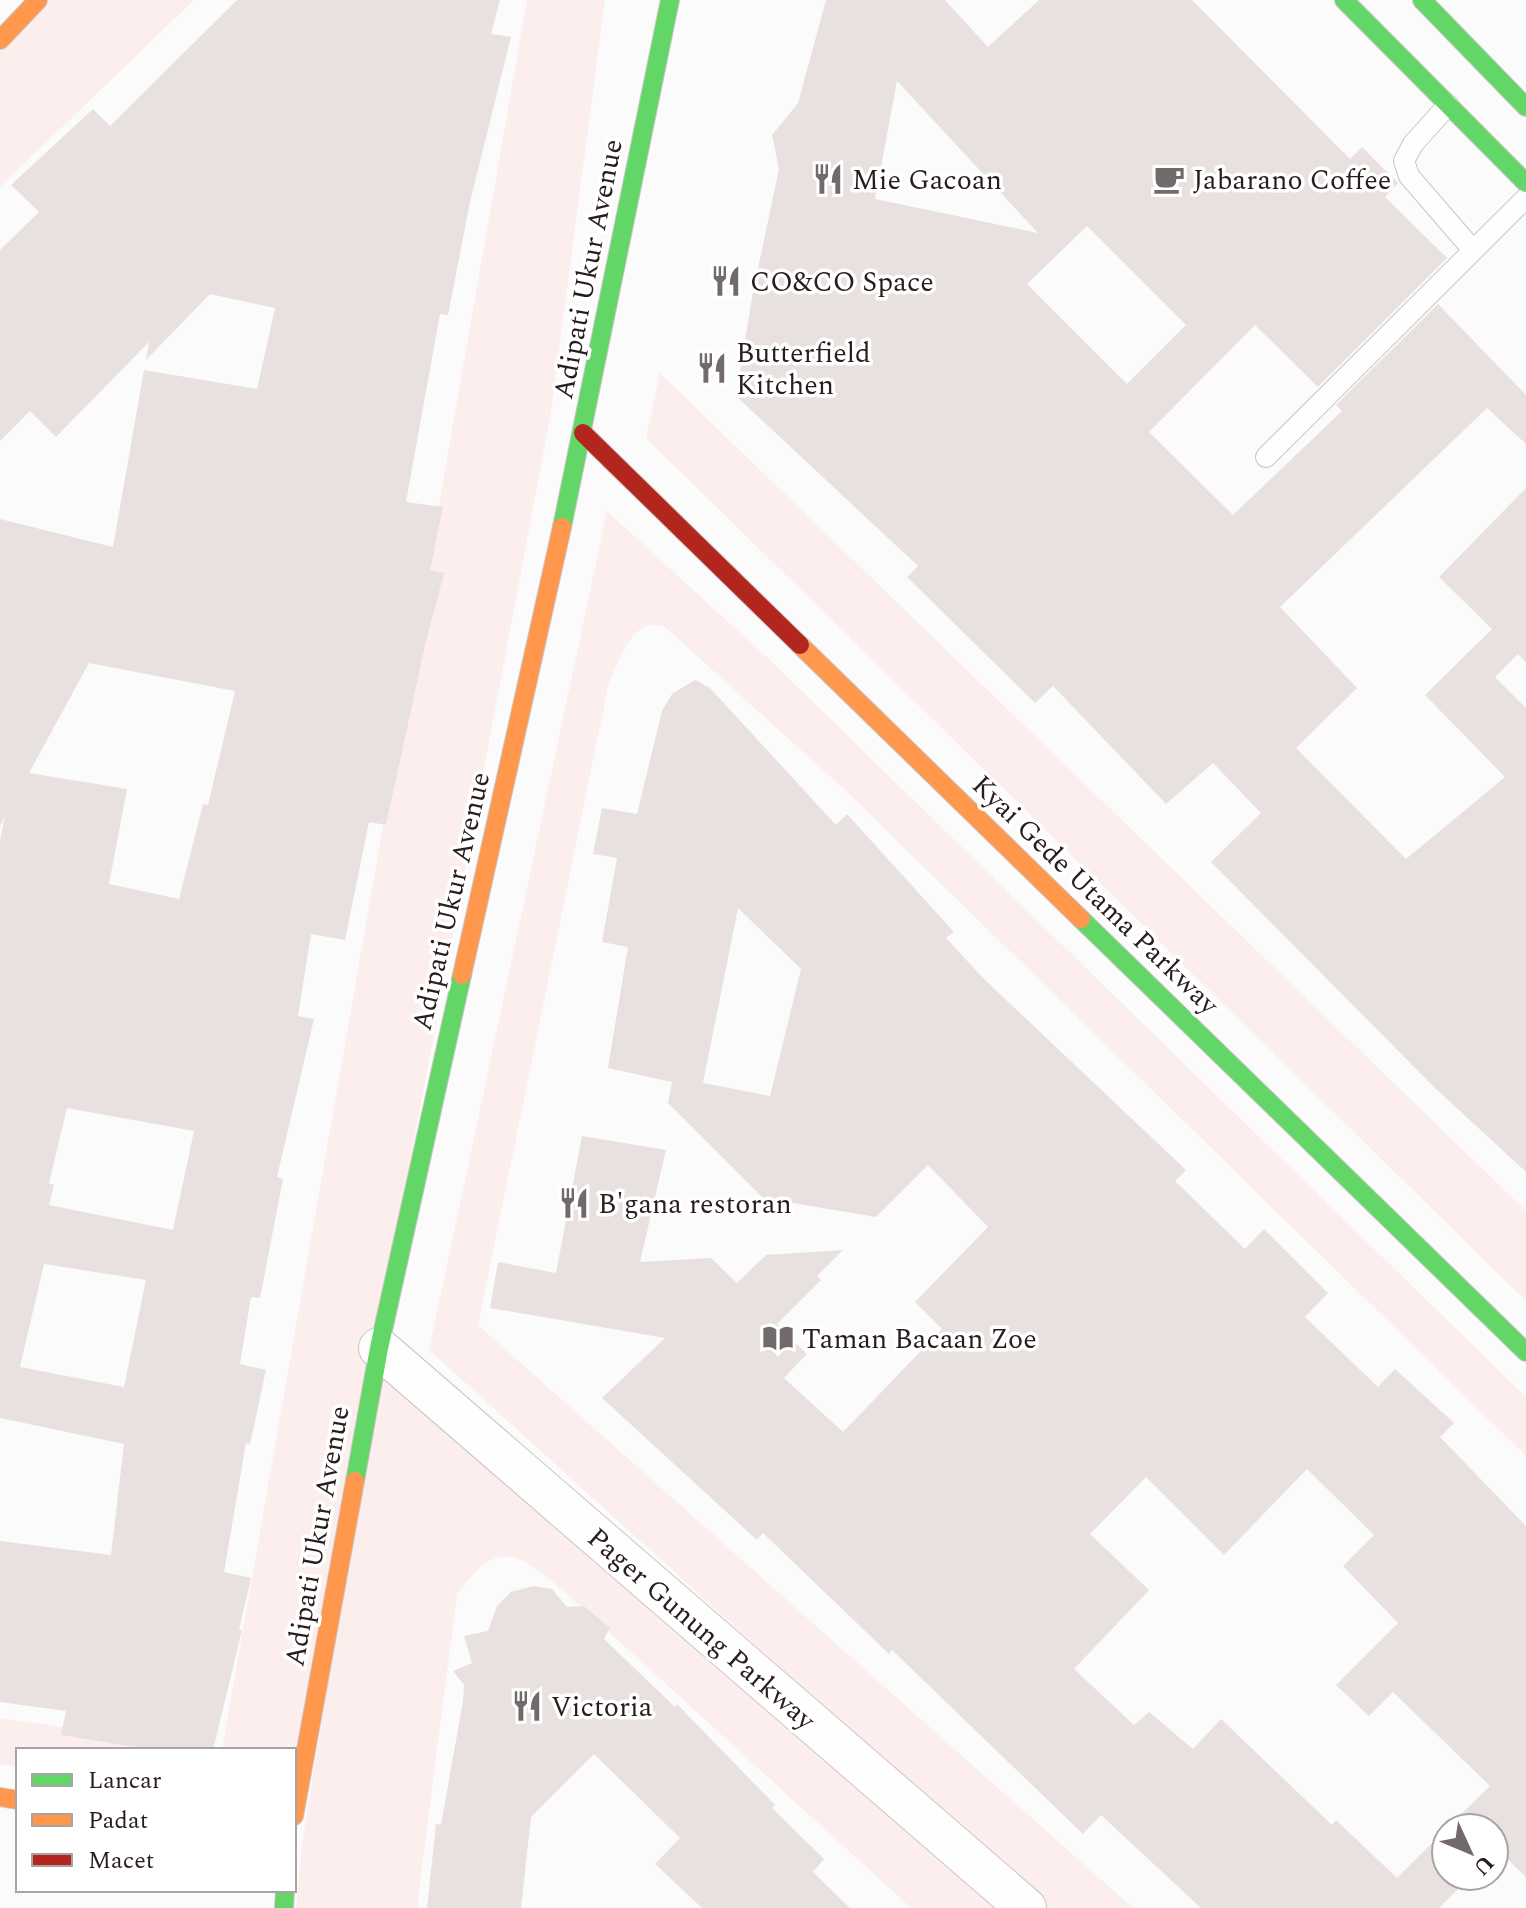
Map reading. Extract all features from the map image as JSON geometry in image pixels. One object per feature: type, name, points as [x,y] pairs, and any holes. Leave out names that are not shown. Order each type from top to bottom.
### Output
[{"type":"main road","points":[[0,40],[38,0]]},
{"type":"main road","name":"Adipati Ukur Avenue","points":[[296,1805],[379,1348],[583,433],[670,0]]},
{"type":"main road","points":[[1344,0],[1526,183]]},
{"type":"main road","points":[[1422,0],[1526,107]]},
{"type":"main road","name":"Kyai Gede Utama Parkway","points":[[583,433],[1526,1352]]},
{"type":"street","name":"Pager Gunung Parkway","points":[[379,1348],[1026,1908]]},
{"type":"lane","points":[[1448,105],[1413,144],[1404,161],[1409,176],[1472,249]]},
{"type":"lane","points":[[1266,457],[1526,198]]},
{"type":"shaded area","points":[[44,0],[194,0],[0,187],[0,42]]},
{"type":"shaded area","points":[[527,0],[605,0],[550,418],[296,1767],[296,1748],[222,1748]]},
{"type":"shaded area","points":[[660,373],[1526,1211],[1526,1301],[646,438]]},
{"type":"shaded area","points":[[607,511],[771,661],[1526,1397],[1526,1456],[846,791],[665,627],[644,627],[629,641],[609,682],[478,1325],[1133,1908],[1046,1908],[429,1350]]},
{"type":"shaded area","points":[[382,1353],[1006,1908],[911,1908],[565,1592],[534,1567],[509,1557],[485,1564],[457,1594],[417,1908],[296,1908],[302,1843]]},
{"type":"shaded area","points":[[0,1718],[207,1748],[16,1748],[16,1767],[0,1764]]},
{"type":"building","points":[[237,0],[500,0],[491,34],[511,37],[470,202],[448,315],[440,314],[406,502],[443,507],[430,570],[444,573],[386,825],[369,822],[345,940],[311,934],[298,1016],[314,1019],[277,1177],[283,1179],[260,1298],[251,1297],[240,1364],[266,1370],[250,1444],[246,1443],[224,1572],[251,1578],[239,1630],[242,1630],[213,1748],[142,1748],[61,1735],[66,1711],[0,1702],[0,1541],[111,1555],[124,1444],[0,1418],[0,840],[5,816],[0,826],[0,519],[113,547],[144,370],[257,389],[275,308],[210,294],[146,360],[149,342],[56,437],[30,411],[0,441],[0,250],[39,212],[11,185],[93,109],[110,126]],"holes":[[[89,663],[235,691],[208,805],[203,804],[179,899],[109,884],[127,789],[29,773]],[[67,1108],[194,1131],[173,1230],[49,1205],[54,1185],[49,1183]],[[44,1264],[146,1280],[124,1387],[20,1367]]]},
{"type":"building","points":[[826,0],[945,0],[988,47],[1039,0],[1192,0],[1350,159],[1362,147],[1398,183],[1385,197],[1447,258],[1318,387],[1255,325],[1149,432],[1233,515],[1342,411],[1336,405],[1438,304],[1526,395],[1526,444],[1487,408],[1280,607],[1357,688],[1296,748],[1406,859],[1505,777],[1425,695],[1492,629],[1439,577],[1526,488],[1526,663],[1518,654],[1495,677],[1526,708],[1526,1172],[1434,1087],[1211,862],[1261,813],[1213,763],[1166,804],[1053,686],[1035,703],[907,577],[918,566],[736,396],[753,292],[779,169],[772,135],[798,103]],"holes":[[[897,81],[1038,233],[875,199]],[[1087,226],[1186,325],[1127,384],[1027,284]]]},
{"type":"building","points":[[695,680],[710,688],[836,825],[847,814],[954,932],[946,938],[984,979],[1186,1170],[1175,1181],[1245,1249],[1264,1229],[1328,1293],[1305,1317],[1378,1387],[1395,1369],[1454,1423],[1440,1437],[1526,1526],[1526,1877],[1510,1862],[1510,1812],[1463,1812],[1490,1786],[1393,1692],[1369,1716],[1336,1685],[1398,1623],[1343,1566],[1374,1535],[1307,1469],[1224,1555],[1146,1477],[1090,1534],[1149,1590],[1074,1669],[1134,1725],[1149,1712],[1193,1749],[1221,1719],[1332,1825],[1336,1820],[1397,1878],[1430,1845],[1430,1892],[1455,1892],[1439,1908],[1201,1908],[1101,1815],[1083,1834],[892,1650],[889,1654],[763,1533],[757,1540],[602,1398],[665,1338],[490,1308],[498,1262],[556,1273],[582,1136],[666,1150],[640,1262],[711,1258],[737,1283],[766,1255],[843,1250],[817,1276],[821,1280],[777,1324],[807,1354],[784,1378],[843,1432],[942,1329],[915,1302],[988,1227],[928,1165],[876,1217],[763,1198],[668,1103],[672,1082],[608,1068],[628,947],[602,942],[617,858],[593,854],[602,808],[637,814],[662,711],[672,694]],"holes":[[[738,908],[801,969],[770,1096],[703,1083]]]},
{"type":"building","points":[[533,1586],[552,1589],[567,1607],[584,1606],[610,1628],[604,1639],[675,1707],[677,1704],[775,1805],[772,1808],[824,1859],[813,1872],[850,1908],[702,1908],[655,1864],[680,1838],[594,1754],[531,1817],[521,1908],[427,1908],[436,1824],[441,1825],[463,1701],[464,1685],[453,1671],[472,1663],[464,1636],[488,1631],[497,1606],[511,1592]]},
{"type":"traffic: fast","points":[[562,527],[670,0]]},
{"type":"traffic: fast","points":[[1344,0],[1526,183]]},
{"type":"traffic: fast","points":[[1422,0],[1526,107]]},
{"type":"traffic: fast","points":[[1081,919],[1526,1352]]},
{"type":"traffic: fast","points":[[355,1481],[379,1348],[462,975]]},
{"type":"traffic: fast","points":[[284,1908],[285,1892]]},
{"type":"traffic: slow","points":[[0,40],[38,0]]},
{"type":"traffic: slow","points":[[462,975],[562,527]]},
{"type":"traffic: slow","points":[[800,645],[1081,919]]},
{"type":"traffic: slow","points":[[296,1805],[355,1481]]},
{"type":"traffic: slow","points":[[0,1797],[16,1800]]},
{"type":"traffic: jam","points":[[583,433],[800,645]]},
{"type":"place","name":"Mie Gacoan","points":[[828,179]]},
{"type":"place","name":"Jabarano Coffee","points":[[1169,179]]},
{"type":"place","name":"CO&CO Space","points":[[726,281]]},
{"type":"place","name":"Butterfield Kitchen","points":[[712,368]]},
{"type":"place","name":"B'gana restoran","points":[[574,1203]]},
{"type":"place","name":"Taman Bacaan Zoe","points":[[778,1338]]},
{"type":"place","name":"Victoria","points":[[527,1706]]}]
